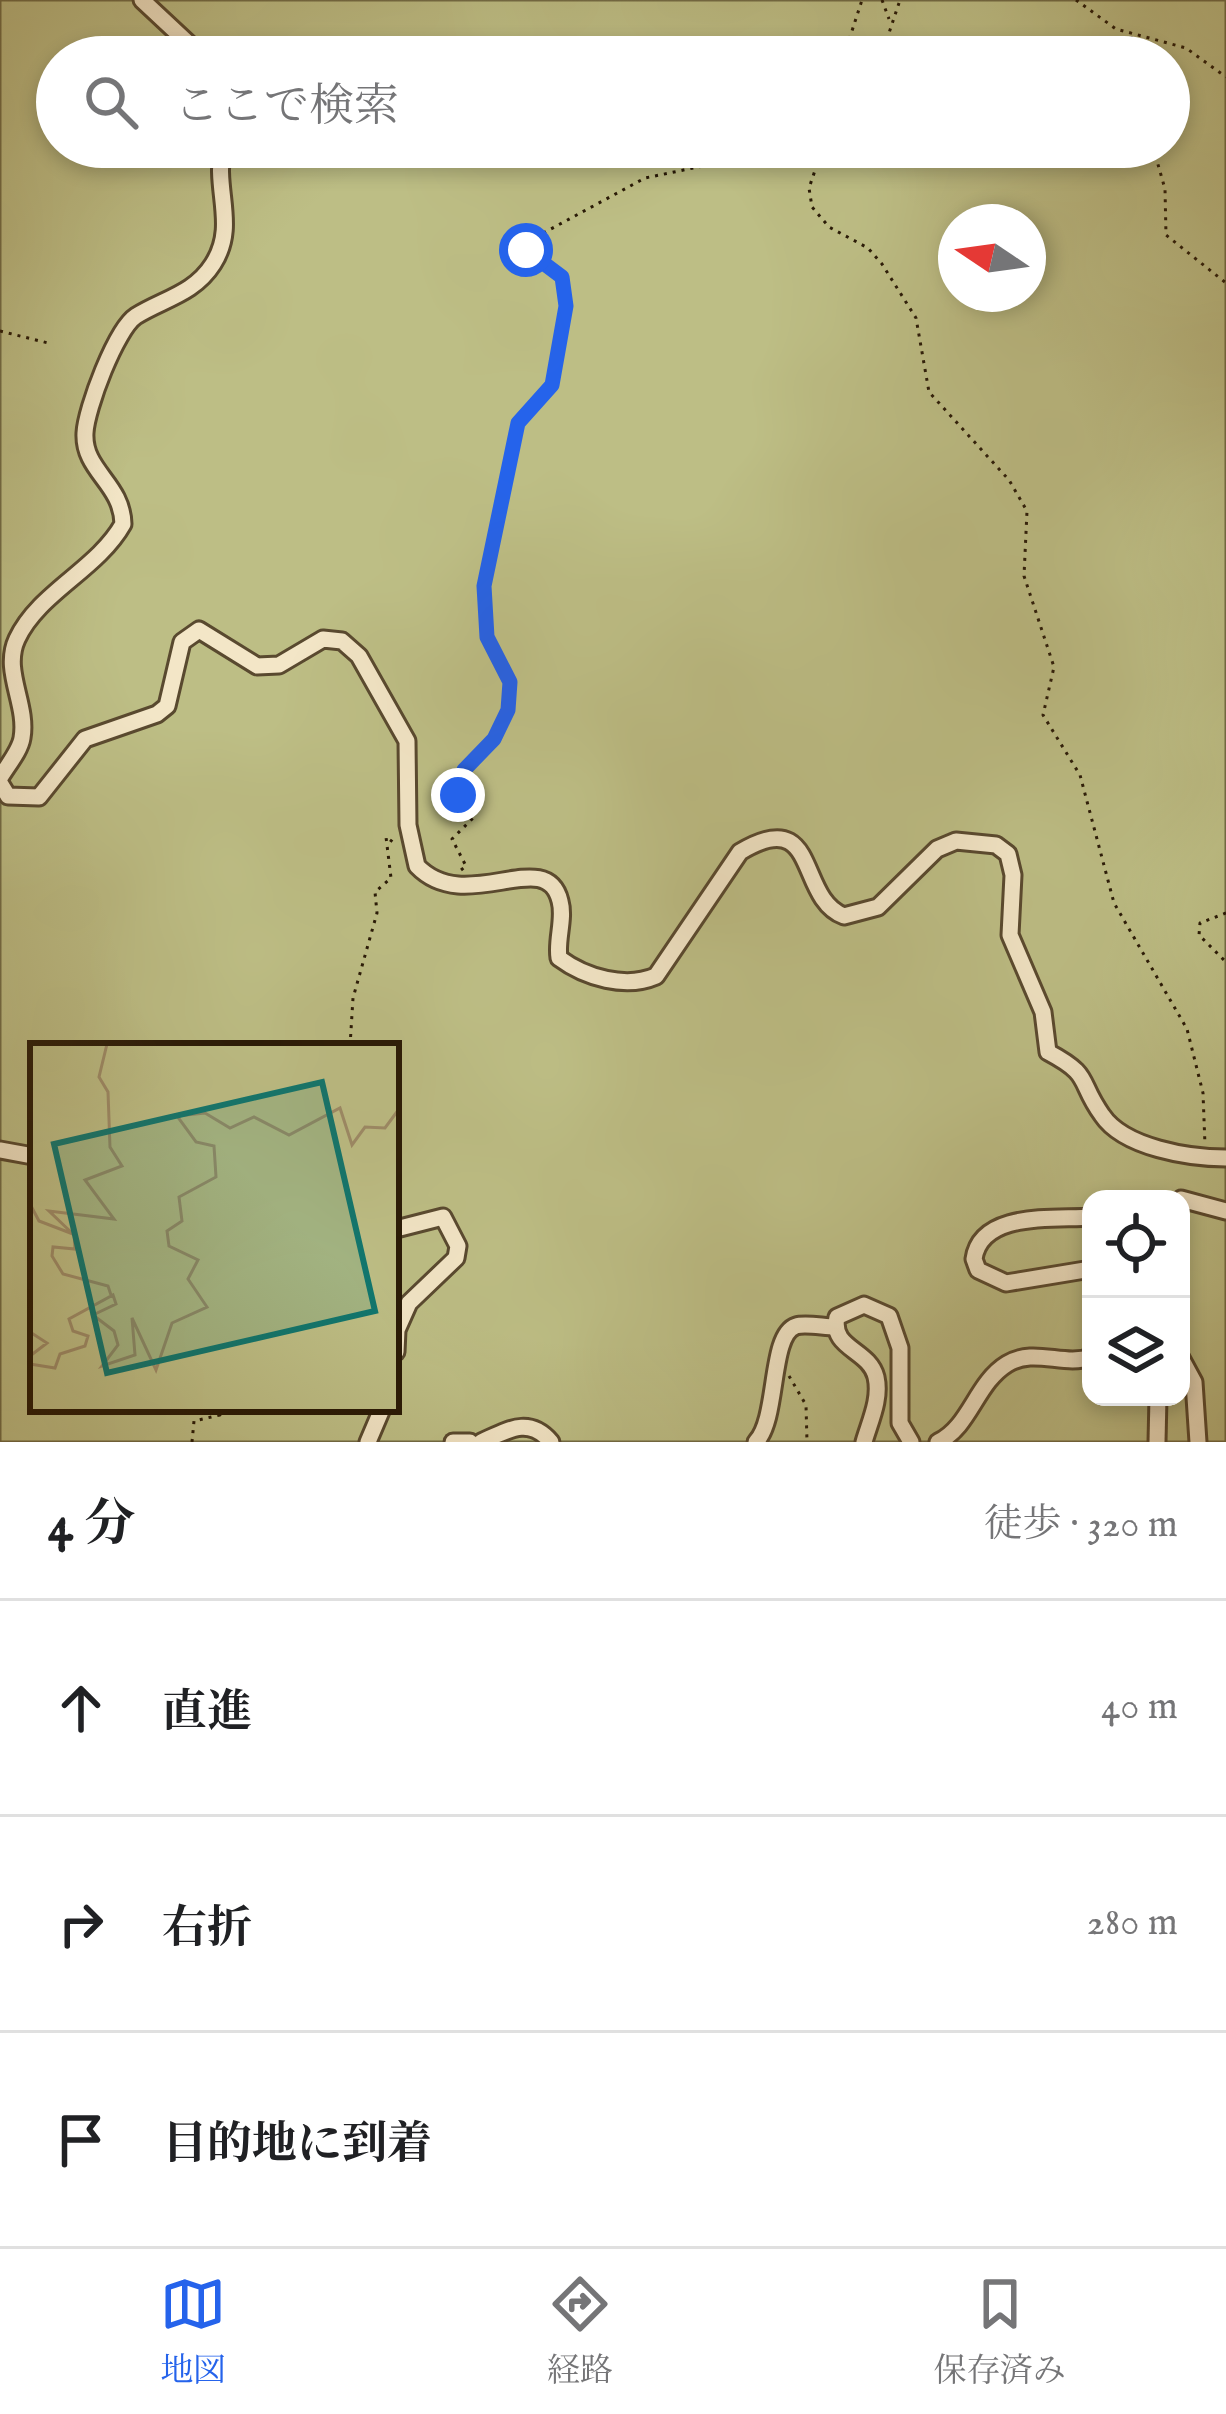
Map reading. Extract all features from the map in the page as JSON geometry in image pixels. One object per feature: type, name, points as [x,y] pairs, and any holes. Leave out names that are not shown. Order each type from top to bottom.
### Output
[{"type":"street","points":[[142,0],[181,36]]},
{"type":"street","points":[[221,168],[226,234],[211,268],[175,298],[136,316],[124,328],[94,390],[84,438],[88,457],[119,493],[123,524],[97,560],[27,621],[11,653],[23,706],[22,742],[0,781],[8,796],[29,801],[39,797],[85,739],[144,722],[167,706],[182,642],[199,630],[257,666],[279,664],[323,640],[342,641],[358,656],[407,741],[417,866],[440,884],[467,889],[520,875],[540,879],[556,890],[562,904],[560,958],[574,969],[637,984],[656,976],[740,852],[758,841],[788,841],[802,850],[823,903],[844,916],[878,907],[937,850],[956,841],[997,845],[1008,854],[1013,875],[1010,935],[1043,1012],[1048,1052],[1079,1070],[1105,1121],[1169,1154],[1226,1158]]},
{"type":"street","points":[[0,1150],[30,1155]]},
{"type":"street","points":[[1190,1202],[1226,1211]]},
{"type":"street","points":[[399,1228],[443,1217],[458,1246],[456,1258],[409,1303],[399,1326]]},
{"type":"street","points":[[1082,1217],[1019,1221],[987,1236],[974,1259],[978,1270],[1006,1283],[1082,1270]]},
{"type":"street","points":[[864,1442],[877,1395],[876,1377],[859,1353],[839,1341],[835,1327],[837,1317],[864,1305],[889,1316],[900,1348],[899,1423],[911,1442]]},
{"type":"street","points":[[757,1442],[775,1397],[776,1362],[793,1327],[835,1327]]},
{"type":"street","points":[[938,1442],[959,1426],[971,1400],[1001,1366],[1021,1356],[1082,1360]]},
{"type":"street","points":[[1190,1375],[1198,1442]]},
{"type":"street","points":[[1156,1442],[1158,1406]]},
{"type":"street","points":[[368,1442],[381,1412]]},
{"type":"street","points":[[481,1442],[518,1425],[535,1426],[551,1442]]},
{"type":"street","points":[[453,1442],[470,1442]]},
{"type":"path","points":[[850,36],[862,0]]},
{"type":"path","points":[[882,0],[890,21]]},
{"type":"path","points":[[887,36],[900,0]]},
{"type":"path","points":[[1076,0],[1139,36]]},
{"type":"path","points":[[1190,51],[1226,77]]},
{"type":"path","points":[[458,873],[466,866],[452,838],[454,831],[474,817],[468,801],[458,795],[462,776],[503,725],[511,692],[487,637],[483,601],[493,531],[508,490],[518,423],[552,385],[566,306],[562,277],[533,260],[525,242],[646,178],[685,168]]},
{"type":"path","points":[[816,168],[809,188],[812,207],[829,226],[868,248],[882,264],[916,318],[929,392],[1010,480],[1027,511],[1024,576],[1054,668],[1043,715],[1080,775],[1114,903],[1187,1029],[1203,1093],[1206,1158]]},
{"type":"path","points":[[1159,168],[1165,189],[1166,235],[1226,283]]},
{"type":"path","points":[[0,331],[52,344]]},
{"type":"path","points":[[350,1043],[350,1013],[377,913],[375,892],[391,878],[386,837],[413,856]]},
{"type":"path","points":[[1226,913],[1200,923],[1199,935],[1226,962]]},
{"type":"path","points":[[776,1362],[806,1405],[806,1442]]},
{"type":"path","points":[[192,1442],[194,1421],[220,1412]]},
{"type":"green space","points":[[0,0],[1226,0],[1226,1442],[0,1442]]},
{"type":"route","points":[[458,795],[464,770],[494,739],[508,710],[505,701],[510,682],[485,626],[486,571],[493,531],[506,500],[518,423],[539,405],[552,385],[566,306],[562,277],[533,260],[526,250]]}]
